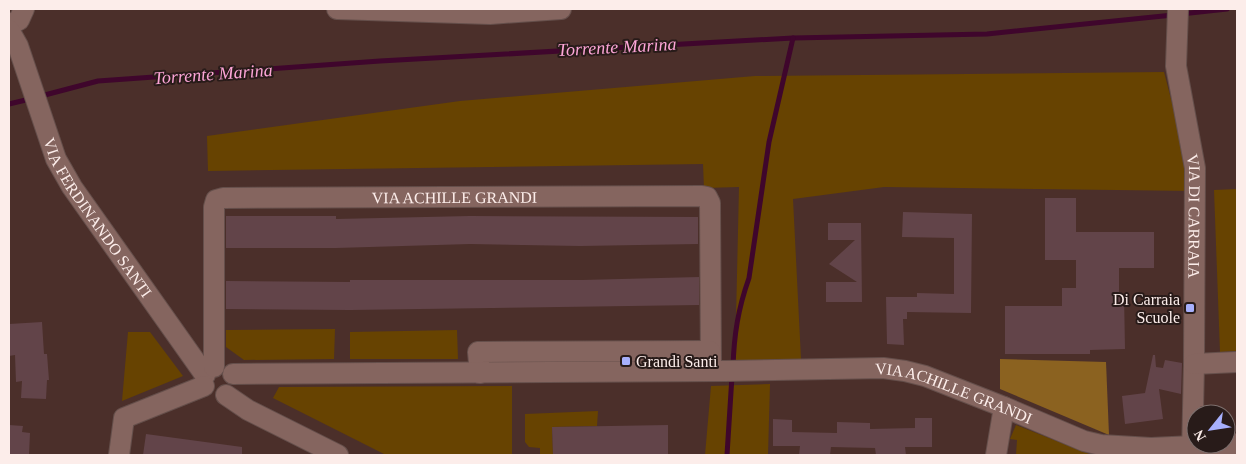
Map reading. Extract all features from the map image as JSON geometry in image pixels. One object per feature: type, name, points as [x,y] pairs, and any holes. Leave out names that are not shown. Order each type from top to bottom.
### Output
[{"type":"street","points":[[337,9],[490,14],[561,9]]},
{"type":"street","name":"VIA DI CARRAIA","points":[[1178,9],[1176,66],[1195,168],[1193,404]]},
{"type":"street","name":"VIA FERDINANDO SANTI","points":[[16,30],[56,159],[72,187],[208,376]]},
{"type":"street","name":"VIA ACHILLE GRANDI","points":[[208,376],[214,207],[216,200],[224,198],[707,197],[710,203],[710,350],[718,371]]},
{"type":"street","points":[[480,373],[478,352],[710,350]]},
{"type":"street","points":[[1194,364],[1237,362]]},
{"type":"street","points":[[119,455],[124,418],[208,376],[223,366],[233,374],[234,384],[230,392],[226,395],[216,396],[207,391],[208,376]]},
{"type":"street","name":"VIA ACHILLE GRANDI","points":[[233,374],[883,368],[925,376],[1084,441],[1101,446],[1186,450]]},
{"type":"street","points":[[226,395],[248,410],[338,455]]},
{"type":"street","points":[[996,455],[1004,407]]},
{"type":"shaded area","points":[[1164,72],[1195,191],[884,187],[793,199],[801,359],[735,362],[739,187],[704,188],[703,164],[208,171],[207,136],[460,101],[755,76]]},
{"type":"shaded area","points":[[1237,189],[1237,351],[1220,352],[1214,190]]},
{"type":"shaded area","points":[[335,329],[334,359],[244,360],[226,347],[226,330]]},
{"type":"shaded area","points":[[457,330],[458,359],[350,359],[350,332]]},
{"type":"shaded area","points":[[128,332],[150,332],[183,376],[122,401]]},
{"type":"shaded area","points":[[1000,359],[1106,362],[1109,435],[1000,389]]},
{"type":"shaded area","points":[[770,384],[768,455],[705,455],[711,386]]},
{"type":"shaded area","points":[[512,386],[512,455],[386,455],[273,398],[279,387]]},
{"type":"shaded area","points":[[598,411],[597,426],[552,427],[553,455],[540,455],[540,448],[529,447],[525,442],[525,414]]},
{"type":"shaded area","points":[[1016,425],[1092,455],[1016,455],[1017,440],[1010,439]]},
{"type":"building","points":[[1045,198],[1076,198],[1076,232],[1154,232],[1154,268],[1119,268],[1119,294],[1124,294],[1125,349],[1090,350],[1090,354],[1005,354],[1005,306],[1062,306],[1062,288],[1076,288],[1076,260],[1045,260]]},
{"type":"building","points":[[903,212],[972,214],[971,313],[907,312],[907,319],[903,319],[904,345],[887,344],[886,297],[917,297],[917,293],[954,294],[954,238],[902,237]]},
{"type":"building","points":[[226,216],[336,216],[336,219],[470,216],[698,217],[698,244],[580,246],[470,244],[336,248],[226,248]]},
{"type":"building","points":[[828,223],[861,223],[862,302],[826,302],[826,282],[857,282],[829,264],[855,240],[828,240]]},
{"type":"building","points":[[699,277],[699,305],[350,310],[226,309],[226,281],[350,282],[350,280],[582,280]]},
{"type":"building","points":[[42,322],[44,354],[47,354],[49,380],[47,380],[46,399],[21,398],[22,381],[16,382],[15,355],[9,356],[9,324]]},
{"type":"building","points":[[1153,355],[1155,355],[1156,367],[1163,368],[1165,360],[1182,363],[1181,394],[1159,389],[1163,419],[1125,424],[1122,396],[1145,393]]},
{"type":"building","points":[[915,418],[932,418],[932,447],[905,447],[906,455],[876,455],[875,448],[831,447],[830,455],[799,455],[800,446],[773,446],[773,419],[792,420],[792,432],[837,433],[837,422],[870,423],[870,429],[915,428]]},
{"type":"building","points":[[9,425],[23,426],[22,432],[30,433],[29,455],[9,455]]},
{"type":"building","points":[[668,425],[668,455],[553,455],[552,427]]},
{"type":"building","points":[[146,434],[242,447],[242,455],[143,455]]},
{"type":"waterway","name":"Torrente Marina","points":[[1181,14],[1227,9]]},
{"type":"waterway","name":"Torrente Marina","points":[[41,96],[98,81],[380,61],[793,38],[987,34],[1173,15]]},
{"type":"waterway","points":[[733,367],[737,322],[749,278],[769,142],[793,38]]},
{"type":"waterway","name":"Torrente Marina","points":[[9,104],[30,99]]},
{"type":"waterway","points":[[727,455],[732,376]]},
{"type":"place","name":"Di Carraia Scuole","points":[[1190,308]]},
{"type":"place","name":"Grandi Santi","points":[[626,361]]}]
